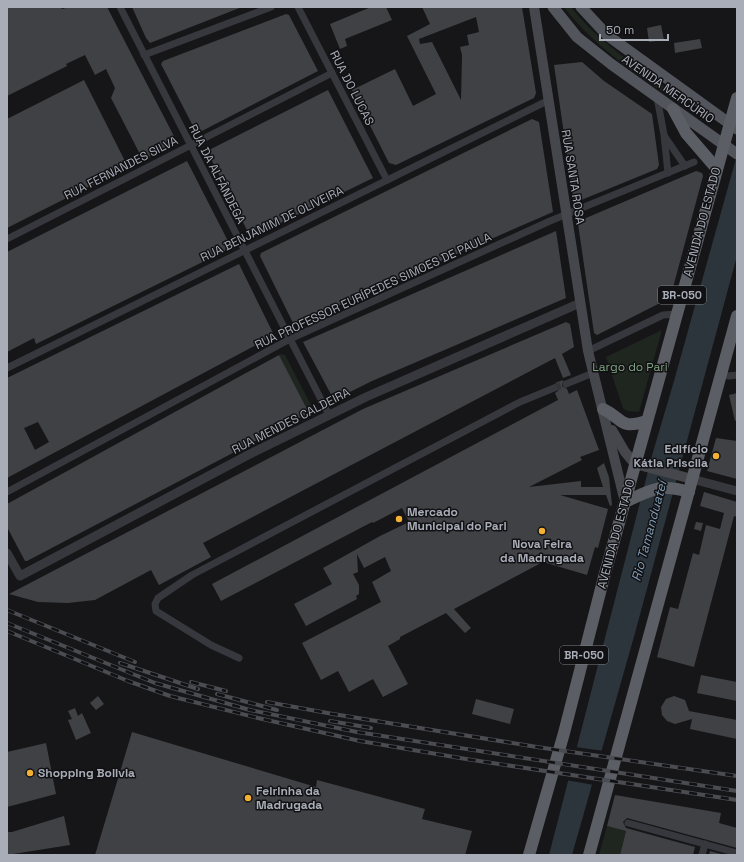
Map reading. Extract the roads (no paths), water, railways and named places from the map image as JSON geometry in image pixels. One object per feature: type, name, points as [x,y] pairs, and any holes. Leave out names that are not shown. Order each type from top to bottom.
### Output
[{"type":"highway","name":"AVENIDA DO ESTADO","points":[[529,855],[630,500],[639,465],[647,421],[717,169],[729,149],[734,127],[737,98]]},
{"type":"highway","points":[[673,109],[686,133],[717,169]]},
{"type":"highway","points":[[589,855],[689,478],[721,375],[737,316]]},
{"type":"highway","points":[[603,409],[627,424],[632,425],[647,421]]},
{"type":"highway","points":[[630,500],[658,488],[673,488],[686,491]]},
{"type":"main road","name":"RUA SANTA ROSA","points":[[534,7],[547,101],[588,351]]},
{"type":"main road","name":"AVENIDA MERCÚRIO","points":[[553,7],[577,37],[610,64],[729,149]]},
{"type":"main road","name":"AVENIDA MERCÚRIO","points":[[581,7],[607,35],[734,127]]},
{"type":"main road","points":[[588,351],[603,409],[630,500]]},
{"type":"main road","points":[[603,409],[608,416],[612,431],[619,444],[639,465],[689,478]]},
{"type":"street","name":"RUA DA ALFÂNDEGA","points":[[120,7],[329,415]]},
{"type":"street","points":[[144,55],[271,7]]},
{"type":"street","name":"RUA DO LUCAS","points":[[298,7],[387,180]]},
{"type":"street","name":"RUA FERNANDES SILVA","points":[[7,239],[332,73]]},
{"type":"street","points":[[657,97],[664,135],[668,173]]},
{"type":"street","name":"RUA BENJAMIM DE OLIVEIRA","points":[[7,368],[547,101]]},
{"type":"street","points":[[664,135],[685,166]]},
{"type":"street","name":"RUA PROFESSOR EURÍPEDES SIMOES DE PAULA","points":[[7,492],[290,339],[566,214],[694,162]]},
{"type":"street","name":"RUA MENDES CALDEIRA","points":[[7,553],[20,576],[248,455],[366,396],[580,303]]},
{"type":"street","points":[[588,351],[663,315],[677,314]]},
{"type":"street","points":[[566,384],[593,373]]},
{"type":"street","points":[[721,375],[737,375]]},
{"type":"street","points":[[239,658],[211,645],[190,630],[161,615],[156,611],[155,604],[158,598],[192,575],[520,402],[554,388]]},
{"type":"street","points":[[689,478],[737,491]]},
{"type":"street","points":[[628,823],[737,853]]},
{"type":"street","points":[[702,855],[705,844]]},
{"type":"water","name":"Rio Tamanduateí","points":[[737,155],[737,256],[635,633],[572,855],[549,855],[653,452]]},
{"type":"tunnel","points":[[554,388],[566,384]]},
{"type":"railway","points":[[7,610],[135,662]]},
{"type":"railway","points":[[7,623],[155,683],[250,710],[357,732],[737,791]]},
{"type":"railway","points":[[7,631],[128,681],[170,696],[258,718],[360,741],[466,759],[737,800]]},
{"type":"railway","points":[[120,663],[198,689]]},
{"type":"railway","points":[[191,682],[226,691]]},
{"type":"railway","points":[[217,694],[277,710]]},
{"type":"railway","points":[[267,702],[537,747],[737,776]]},
{"type":"railway","points":[[330,721],[371,728]]},
{"type":"place","name":"Edifício Kátia Priscila","points":[[716,456]]},
{"type":"place","name":"Mercado Municipal do Pari","points":[[399,519]]},
{"type":"place","name":"Nova Feira da Madrugada","points":[[542,531]]},
{"type":"place","name":"Shopping Bolivia","points":[[30,773]]},
{"type":"place","name":"Feirinha da Madrugada","points":[[248,798]]},
{"type":"park label","name":"Largo do Pari","points":[[630,367]]}]
